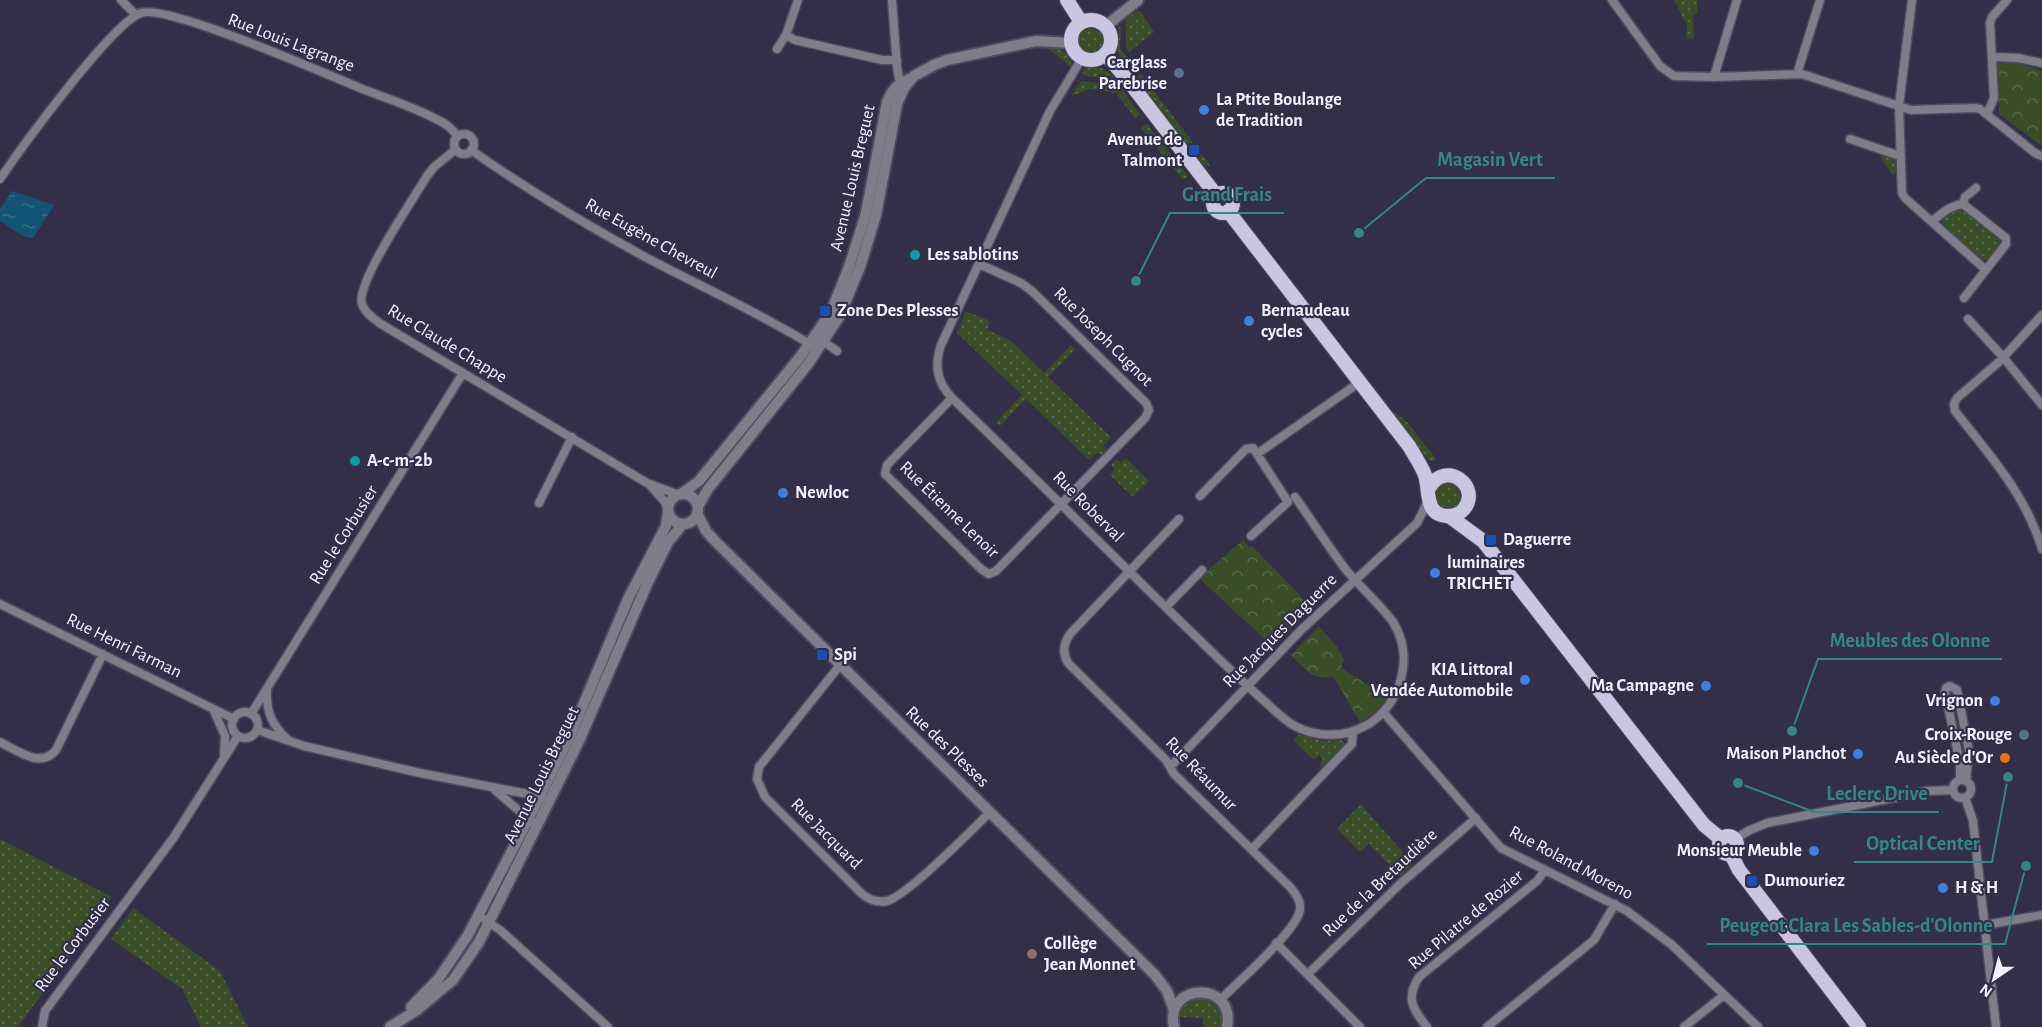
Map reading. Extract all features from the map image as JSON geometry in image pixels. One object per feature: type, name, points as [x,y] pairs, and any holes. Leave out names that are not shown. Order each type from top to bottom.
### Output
[{"type":"main road","points":[[1067,0],[1081,22]]},
{"type":"main road","points":[[1094,19],[1106,26],[1111,43],[1105,54],[1096,59],[1082,58],[1076,53],[1071,43],[1074,28],[1081,22],[1094,19]]},
{"type":"main road","points":[[1105,54],[1216,195],[1212,203],[1214,208],[1219,212],[1228,211],[1409,446],[1424,471],[1432,509],[1445,515],[1483,541]]},
{"type":"main road","points":[[1409,446],[1446,475]]},
{"type":"main road","points":[[1428,494],[1435,479],[1446,475],[1455,476],[1464,483],[1468,493],[1467,503],[1483,541],[1704,825],[1721,839]]},
{"type":"main road","points":[[1445,515],[1460,512],[1467,503]]},
{"type":"main road","points":[[1728,836],[1735,839],[1737,848],[1731,854],[1724,854],[1719,849],[1721,839],[1728,836]]},
{"type":"main road","points":[[1731,854],[1739,870],[1859,1027]]},
{"type":"street","points":[[0,179],[4,166],[94,57],[135,15],[121,0]]},
{"type":"street","points":[[777,49],[786,35],[798,0]]},
{"type":"street","points":[[892,0],[897,60],[902,86],[934,65],[969,56],[1036,41],[1071,43]]},
{"type":"street","points":[[1106,26],[1138,0]]},
{"type":"street","points":[[1612,0],[1660,66],[1674,76],[1714,78],[1802,74],[1911,110],[1975,108],[1987,114],[2035,153],[2042,156]]},
{"type":"street","points":[[1714,78],[1737,0]]},
{"type":"street","points":[[1797,74],[1820,0]]},
{"type":"street","points":[[1912,0],[1899,106],[1902,193],[1986,270]]},
{"type":"street","points":[[1987,114],[1994,98],[1992,17],[2007,0]]},
{"type":"street","name":"Rue Louis Lagrange","points":[[135,15],[149,11],[156,12],[260,46],[426,114],[443,123],[457,136]]},
{"type":"street","points":[[786,35],[882,60],[897,60]]},
{"type":"street","points":[[1993,57],[2018,57],[2042,63]]},
{"type":"street","name":"Rue Roberval","points":[[1082,58],[1050,111],[937,356],[940,382],[952,398],[1130,572],[1247,686],[1286,720],[1302,729],[1331,735],[1353,731],[1368,725],[1384,713],[1395,696],[1402,676],[1401,641],[1387,614],[1355,580],[1295,497]]},
{"type":"street","name":"Avenue Louis Breguet","points":[[698,510],[708,489],[839,317],[860,267],[876,215],[902,86]]},
{"type":"street","points":[[464,134],[471,137],[474,145],[471,150],[463,154],[455,150],[454,141],[457,136],[464,134]]},
{"type":"street","points":[[1850,139],[1900,156]]},
{"type":"street","name":"Rue Claude Chappe","points":[[455,150],[434,166],[427,176],[370,272],[362,293],[362,303],[368,313],[381,324],[647,483],[680,494]]},
{"type":"street","name":"Rue Eugène Chevreul","points":[[471,150],[538,196],[621,244],[817,345],[837,351]]},
{"type":"street","points":[[1963,204],[1965,197],[1976,188]]},
{"type":"street","points":[[1932,222],[1938,215],[1958,204],[1963,204],[2006,238],[2006,244],[1964,298]]},
{"type":"street","name":"Rue Joseph Cugnot","points":[[979,264],[1021,283],[1033,292],[1149,406],[1145,418],[1061,504]]},
{"type":"street","points":[[2042,315],[2003,357],[1957,398],[1954,404],[1955,411],[2013,486],[2036,527],[2042,549]]},
{"type":"street","points":[[1968,319],[2042,405]]},
{"type":"street","name":"Avenue Louis Breguet","points":[[680,494],[699,481],[817,345]]},
{"type":"street","name":"Rue le Corbusier","points":[[251,714],[463,373]]},
{"type":"street","points":[[1257,454],[1360,382]]},
{"type":"street","name":"Rue Étienne Lenoir","points":[[952,398],[886,468],[885,474],[902,493],[988,574],[996,572],[1061,504]]},
{"type":"street","points":[[539,502],[572,437]]},
{"type":"street","points":[[1200,496],[1246,449],[1252,448],[1288,502],[1251,536]]},
{"type":"street","name":"Rue Claude Chappe","points":[[647,483],[665,502],[668,511]]},
{"type":"street","points":[[680,494],[690,496],[698,510],[693,520],[684,524],[674,521],[668,511],[672,499],[680,494]]},
{"type":"street","points":[[1417,524],[1428,494]]},
{"type":"street","name":"Rue des Plesses","points":[[698,510],[706,531],[716,542],[1155,975],[1171,987],[1190,994],[1209,993],[1220,1000]]},
{"type":"street","name":"Avenue Louis Breguet","points":[[390,1027],[432,998],[459,973],[489,922],[629,597],[666,526],[668,511]]},
{"type":"street","points":[[1417,524],[1445,515]]},
{"type":"street","points":[[1130,572],[1179,519]]},
{"type":"street","name":"Avenue Louis Breguet","points":[[544,798],[579,741],[648,582],[668,542],[684,524]]},
{"type":"street","name":"Rue des Plesses","points":[[684,524],[716,542]]},
{"type":"street","name":"Rue Jacques Daguerre","points":[[1171,766],[1301,630],[1417,524]]},
{"type":"street","points":[[1166,607],[1202,570]]},
{"type":"street","name":"Rue Réaumur","points":[[1130,572],[1070,634],[1065,642],[1065,658],[1171,766],[1174,774],[1291,888],[1298,899],[1300,910],[1290,930],[1220,1000]]},
{"type":"street","name":"Rue Henri Farman","points":[[0,604],[234,719]]},
{"type":"street","points":[[0,742],[32,758],[45,759],[51,756],[103,654]]},
{"type":"street","name":"Rue Jacquard","points":[[840,665],[759,767],[757,778],[765,797],[861,893],[878,902],[898,897],[990,812]]},
{"type":"street","points":[[1963,781],[1969,751],[1957,690],[1950,686],[1946,688],[1946,692],[1963,781],[1971,789],[1965,797]]},
{"type":"street","points":[[268,687],[267,702],[270,719],[278,731],[290,742]]},
{"type":"street","points":[[213,708],[225,736],[224,760]]},
{"type":"street","points":[[240,713],[251,714],[257,722],[257,730],[248,738],[238,736],[232,727],[234,719],[240,713]]},
{"type":"street","name":"Rue Roland Moreno","points":[[1384,713],[1501,848],[1615,904],[1656,931],[1758,1027]]},
{"type":"street","points":[[257,730],[290,742],[420,773],[544,798]]},
{"type":"street","points":[[1252,849],[1352,744],[1353,731]]},
{"type":"street","name":"Rue le Corbusier","points":[[42,1027],[45,1011],[174,837],[238,736]]},
{"type":"street","points":[[1963,781],[1955,783],[1953,789],[1957,797],[1965,797]]},
{"type":"street","points":[[492,788],[532,822]]},
{"type":"street","points":[[1735,839],[1752,828],[1777,820],[1928,791],[1953,789]]},
{"type":"street","points":[[1965,797],[1973,821],[1996,1027]]},
{"type":"street","name":"Rue de la Bretaudière","points":[[1308,974],[1400,884],[1476,818]]},
{"type":"street","name":"Avenue Louis Breguet","points":[[401,1019],[444,972],[532,822]]},
{"type":"street","name":"Rue Pilatre de Rozier","points":[[1427,1027],[1413,1006],[1412,990],[1419,977],[1537,881],[1545,870]]},
{"type":"street","points":[[1487,1027],[1594,940],[1615,904]]},
{"type":"street","points":[[478,915],[489,922],[608,1027]]},
{"type":"street","points":[[1985,926],[2042,915]]},
{"type":"street","points":[[1276,943],[1360,1027]]},
{"type":"street","name":"Rue des Plesses","points":[[1155,975],[1167,991],[1174,1010]]},
{"type":"street","points":[[1174,1027],[1174,1010],[1182,999],[1190,994]]},
{"type":"street","points":[[1684,1027],[1724,995]]},
{"type":"street","points":[[1220,1000],[1228,1013],[1227,1027]]},
{"type":"green space","points":[[1674,0],[1697,0],[1698,13],[1693,14],[1694,38],[1686,39],[1687,26]]},
{"type":"green space","points":[[1140,11],[1154,32],[1129,52],[1126,47],[1126,19]]},
{"type":"green space","points":[[1091,26],[1101,30],[1105,40],[1101,50],[1091,54],[1081,50],[1077,40],[1081,30]]},
{"type":"green space","points":[[1119,26],[1121,27],[1120,49],[1136,67],[1128,73],[1118,50]]},
{"type":"green space","points":[[1046,47],[1060,50],[1067,55],[1070,58],[1071,67]]},
{"type":"green space","points":[[1998,63],[2018,63],[2042,71],[2042,146],[1999,114]]},
{"type":"green space","points":[[1087,68],[1101,68],[1120,79],[1087,76],[1081,73]]},
{"type":"green space","points":[[1141,74],[1210,165],[1204,167],[1195,155],[1192,157],[1133,80]]},
{"type":"green space","points":[[1081,81],[1119,85],[1140,114],[1135,118],[1116,93],[1090,89],[1071,96]]},
{"type":"green space","points":[[1147,124],[1188,176],[1183,180],[1141,128]]},
{"type":"green space","points":[[1884,154],[1896,159],[1896,172],[1893,175],[1881,159]]},
{"type":"green space","points":[[1958,209],[1966,211],[2000,238],[2000,244],[1987,260],[1980,260],[1945,229],[1942,223],[1945,215]]},
{"type":"green space","points":[[966,311],[990,321],[987,330],[1010,340],[1044,373],[1071,345],[1075,350],[1048,377],[1111,437],[1103,446],[1108,450],[1102,456],[1097,452],[1089,460],[1026,399],[1000,426],[996,422],[1022,395],[957,333]]},
{"type":"green space","points":[[1385,405],[1407,422],[1436,459],[1432,462],[1418,450]]},
{"type":"green space","points":[[1126,458],[1149,481],[1133,497],[1110,475],[1115,469],[1111,465],[1116,459],[1121,463]]},
{"type":"green space","points":[[1448,482],[1458,486],[1462,496],[1458,506],[1448,510],[1438,506],[1434,496],[1438,486]]},
{"type":"green space","points":[[1243,540],[1250,548],[1252,546],[1312,608],[1273,647],[1199,578]]},
{"type":"green space","points":[[1319,626],[1338,648],[1344,660],[1341,668],[1388,697],[1376,711],[1360,722],[1333,676],[1320,677],[1309,673],[1291,655]]},
{"type":"green space","points":[[1299,735],[1324,741],[1341,740],[1346,744],[1324,769],[1319,764],[1323,760],[1319,755],[1314,760],[1293,740]]},
{"type":"green space","points":[[1361,804],[1413,864],[1400,876],[1369,844],[1360,852],[1337,829]]},
{"type":"green space","points":[[0,839],[112,897],[18,1027],[0,1027]]},
{"type":"green space","points":[[133,908],[220,971],[248,1027],[201,1027],[182,989],[111,939]]},
{"type":"green space","points":[[1206,996],[1222,1008],[1224,1027],[1204,1027],[1203,1018],[1176,1017],[1189,998]]},
{"type":"water","points":[[12,191],[54,205],[33,238],[23,236],[0,221],[0,209]]},
{"type":"place","name":"Carglass Parebrise","points":[[1179,73]]},
{"type":"place","name":"La Ptite Boulange de Tradition","points":[[1204,110]]},
{"type":"place","name":"Avenue de Talmont","points":[[1194,150]]},
{"type":"place","name":"Magasin Vert","points":[[1359,233]]},
{"type":"place","name":"Les sablotins","points":[[915,255]]},
{"type":"place","name":"Grand Frais","points":[[1136,281]]},
{"type":"place","name":"Zone Des Plesses","points":[[825,311]]},
{"type":"place","name":"Bernaudeau cycles","points":[[1249,321]]},
{"type":"place","name":"A-c-m-2b","points":[[355,461]]},
{"type":"place","name":"Newloc","points":[[783,493]]},
{"type":"place","name":"Daguerre","points":[[1491,540]]},
{"type":"place","name":"luminaires TRICHET","points":[[1435,573]]},
{"type":"place","name":"Spi","points":[[822,655]]},
{"type":"place","name":"KIA Littoral Vendée Automobile","points":[[1525,680]]},
{"type":"place","name":"Ma Campagne","points":[[1706,686]]},
{"type":"place","name":"Vrignon","points":[[1995,701]]},
{"type":"place","name":"Meubles des Olonne","points":[[1792,731]]},
{"type":"place","name":"Croix-Rouge","points":[[2024,735]]},
{"type":"place","name":"Maison Planchot","points":[[1858,754]]},
{"type":"place","name":"Au Siècle d'Or","points":[[2005,758]]},
{"type":"place","name":"Optical Center","points":[[2008,777]]},
{"type":"place","name":"Leclerc Drive","points":[[1738,783]]},
{"type":"place","name":"Monsieur Meuble","points":[[1814,851]]},
{"type":"place","name":"Peugeot Clara Les Sables-d'Olonne","points":[[2026,866]]},
{"type":"place","name":"Dumouriez","points":[[1752,881]]},
{"type":"place","name":"H & H","points":[[1943,888]]},
{"type":"place","name":"Collège Jean Monnet","points":[[1032,954]]}]
